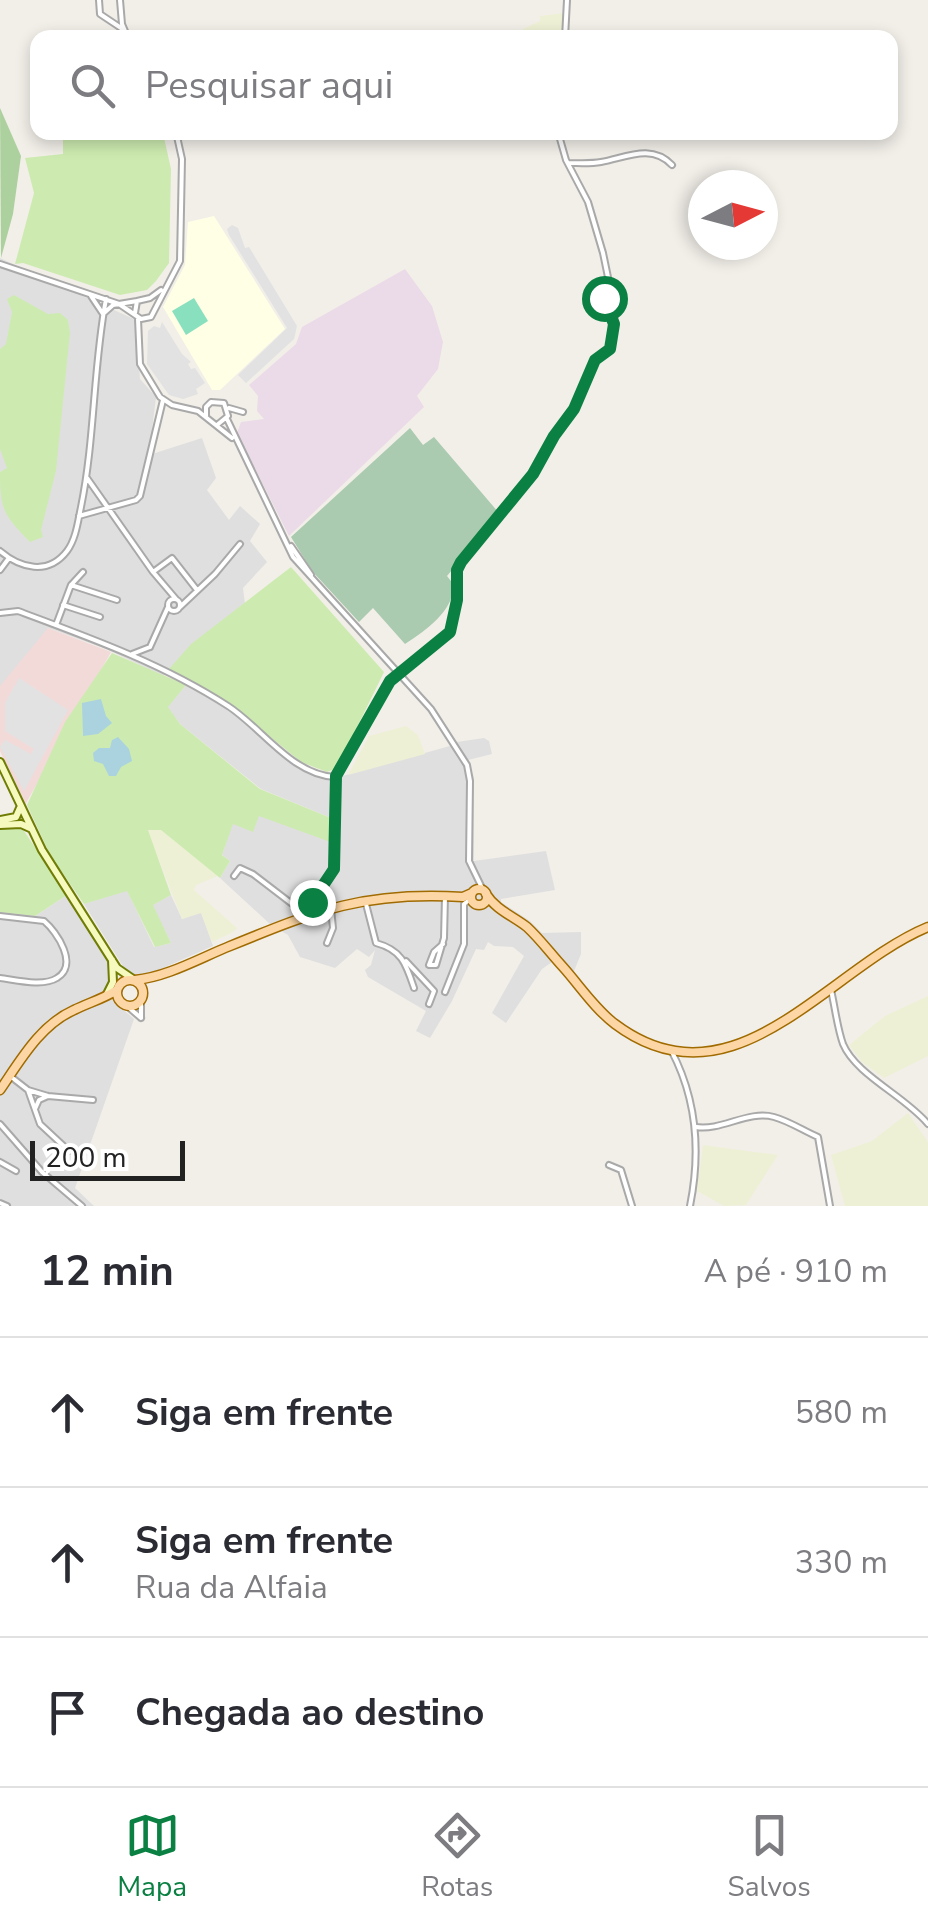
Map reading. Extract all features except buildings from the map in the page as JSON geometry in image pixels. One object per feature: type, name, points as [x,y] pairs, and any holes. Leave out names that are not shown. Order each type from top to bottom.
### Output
[{"type":"main road","points":[[0,762],[32,830],[117,968],[142,986],[142,998]]},
{"type":"main road","points":[[0,823],[16,818],[20,806]]},
{"type":"main road","points":[[0,823],[22,824],[32,830]]},
{"type":"main road","points":[[94,1003],[116,1001],[125,1005],[142,998],[156,979],[301,913],[398,895],[477,895],[530,930],[610,1020],[672,1050],[710,1050],[750,1040],[778,1026],[901,940],[928,926]]},
{"type":"main road","points":[[112,959],[118,998],[125,1005]]},
{"type":"main road","points":[[105,997],[113,982],[112,959]]},
{"type":"main road","points":[[0,1090],[51,1024],[72,1010],[105,997],[122,982],[179,967]]},
{"type":"street","points":[[99,0],[98,10],[124,30]]},
{"type":"street","points":[[120,0],[124,30]]},
{"type":"street","points":[[565,30],[567,0]]},
{"type":"street","points":[[106,18],[118,15],[122,8]]},
{"type":"street","points":[[141,332],[177,270],[181,249],[182,159],[178,140]]},
{"type":"street","points":[[234,876],[240,868],[253,874],[301,913],[312,902],[334,869],[336,776],[372,709],[390,681],[450,632],[461,562],[533,474],[574,409],[595,360],[610,349],[614,324],[604,298],[608,282],[603,253],[588,202],[561,140]]},
{"type":"street","points":[[568,163],[605,162],[626,154],[648,153],[667,159],[672,165]]},
{"type":"street","points":[[1,265],[106,299],[148,319]]},
{"type":"street","points":[[103,314],[107,308],[155,295],[169,284]]},
{"type":"street","points":[[87,293],[103,314]]},
{"type":"street","points":[[144,298],[154,307]]},
{"type":"street","points":[[0,550],[30,567],[43,567],[67,551],[87,478],[106,299]]},
{"type":"street","points":[[137,301],[134,307],[141,332],[140,364],[162,400],[206,418],[236,442]]},
{"type":"street","points":[[79,516],[140,496],[162,400]]},
{"type":"street","points":[[187,408],[221,401],[243,412],[217,425]]},
{"type":"street","points":[[206,418],[205,411],[211,402]]},
{"type":"street","points":[[228,407],[236,442],[285,537],[316,582],[431,709],[466,765],[470,781],[470,861],[477,895],[464,904],[464,944],[445,992]]},
{"type":"street","points":[[87,478],[176,599],[178,609]]},
{"type":"street","points":[[158,630],[240,544]]},
{"type":"street","points":[[0,570],[9,558]]},
{"type":"street","points":[[153,572],[172,558],[198,590]]},
{"type":"street","points":[[56,626],[71,585],[82,572]]},
{"type":"street","points":[[71,585],[117,600]]},
{"type":"street","points":[[163,585],[168,605]]},
{"type":"street","points":[[144,660],[168,605],[176,599]]},
{"type":"street","points":[[64,605],[100,617]]},
{"type":"street","points":[[168,605],[178,609]]},
{"type":"street","points":[[0,613],[18,611],[144,660],[227,705],[305,768],[336,776]]},
{"type":"street","points":[[130,654],[148,650]]},
{"type":"street","points":[[148,650],[156,667]]},
{"type":"street","points":[[443,944],[446,896]]},
{"type":"street","points":[[364,899],[376,943],[391,947],[434,990],[429,1004]]},
{"type":"street","points":[[312,902],[320,910]]},
{"type":"street","points":[[327,943],[334,928],[330,907]]},
{"type":"street","points":[[0,916],[44,922],[60,938],[66,958],[65,970],[58,978],[0,978]]},
{"type":"street","points":[[404,959],[414,988]]},
{"type":"street","points":[[831,990],[844,1045],[858,1066],[913,1106],[928,1124]]},
{"type":"street","points":[[125,1005],[141,1018],[142,998]]},
{"type":"street","points":[[672,1050],[690,1091],[696,1128],[690,1206]]},
{"type":"street","points":[[10,1076],[28,1090],[48,1096],[93,1100]]},
{"type":"street","points":[[28,1090],[40,1124],[69,1151]]},
{"type":"street","points":[[36,1109],[39,1100],[48,1096]]},
{"type":"street","points":[[696,1128],[710,1129],[762,1116],[774,1117],[818,1138],[830,1206]]},
{"type":"street","points":[[0,1124],[42,1172],[82,1206]]},
{"type":"street","points":[[0,1162],[16,1171]]},
{"type":"street","points":[[609,1166],[621,1170],[632,1206]]},
{"type":"street","points":[[0,1202],[7,1206]]},
{"type":"shaded area","points":[[564,13],[563,30],[523,30],[540,21],[540,16]]},
{"type":"shaded area","points":[[214,216],[285,329],[220,390],[212,390],[163,307],[185,265],[188,222]]},
{"type":"shaded area","points":[[232,225],[238,228],[245,248],[249,247],[297,326],[294,339],[246,383],[238,375],[287,328],[229,235],[227,229]]},
{"type":"shaded area","points":[[0,258],[136,320],[140,379],[156,397],[149,455],[202,438],[216,478],[207,490],[229,520],[240,506],[260,524],[250,541],[267,562],[243,588],[245,604],[163,676],[48,628],[20,674],[0,692]]},
{"type":"shaded area","points":[[405,269],[432,306],[443,342],[438,369],[417,396],[424,407],[289,536],[237,433],[241,422],[264,419],[257,411],[258,396],[249,385],[296,344],[302,327]]},
{"type":"shaded area","points":[[162,322],[191,362],[191,369],[195,368],[205,383],[196,389],[198,394],[183,399],[169,395],[147,364],[148,331],[154,326],[160,328]]},
{"type":"shaded area","points":[[410,428],[423,445],[434,437],[499,513],[447,576],[454,585],[444,611],[405,644],[373,608],[359,622],[312,571],[291,537]]},
{"type":"shaded area","points":[[48,628],[111,652],[25,805],[0,751],[0,686]]},
{"type":"shaded area","points":[[19,678],[68,710],[24,791],[0,747],[5,740],[31,754],[34,749],[5,731],[5,703]]},
{"type":"shaded area","points":[[186,685],[227,708],[305,771],[328,780],[457,742],[484,738],[489,741],[492,754],[468,760],[474,779],[474,861],[546,851],[555,890],[501,902],[542,933],[581,932],[581,954],[574,971],[552,962],[542,969],[506,1023],[492,1013],[524,956],[513,947],[488,942],[484,950],[476,949],[430,1038],[416,1031],[426,1011],[368,977],[365,970],[371,965],[375,950],[369,957],[357,949],[335,968],[300,957],[288,935],[271,925],[220,878],[230,861],[222,855],[232,823],[258,815],[331,818],[261,789],[180,724],[167,707]]},
{"type":"shaded area","points":[[406,726],[418,735],[425,754],[348,775],[369,736]]},
{"type":"shaded area","points":[[147,830],[161,830],[218,876],[196,885],[194,890],[237,928],[233,932],[212,942],[201,913],[182,919]]},
{"type":"shaded area","points":[[127,890],[154,947],[171,943],[152,905],[171,895],[182,919],[201,912],[213,946],[138,979],[126,971],[84,904]]},
{"type":"shaded area","points":[[67,895],[105,951],[120,1007],[134,1019],[75,1188],[94,1206],[0,1206],[0,912],[35,916]]},
{"type":"shaded area","points":[[928,996],[928,1056],[884,1078],[862,1062],[849,1045],[885,1016]]},
{"type":"shaded area","points":[[908,1113],[928,1142],[928,1206],[845,1206],[831,1155],[872,1141]]},
{"type":"shaded area","points":[[703,1145],[778,1155],[746,1205],[724,1206],[697,1191]]},
{"type":"green space","points":[[0,108],[21,156],[13,214],[1,258]]},
{"type":"green space","points":[[63,140],[165,140],[171,169],[169,263],[147,290],[120,295],[23,263],[15,264],[34,193],[25,158],[63,154]]},
{"type":"green space","points":[[14,295],[48,314],[60,313],[68,320],[70,333],[56,471],[41,530],[43,537],[30,542],[5,512],[0,485],[0,472],[7,468],[0,449],[0,349],[6,344],[12,312],[7,299]]},
{"type":"green space","points":[[194,298],[208,321],[186,335],[172,311]]},
{"type":"green space","points":[[291,567],[384,672],[337,768],[327,772],[301,762],[230,704],[169,669],[191,644]]},
{"type":"green space","points":[[112,653],[186,685],[168,707],[180,724],[260,789],[331,818],[333,843],[259,816],[253,832],[233,824],[222,855],[230,861],[220,878],[161,830],[148,830],[171,895],[153,905],[171,943],[155,947],[127,891],[84,904],[50,855],[27,805],[65,722]]},
{"type":"green space","points":[[15,826],[24,831],[67,895],[35,916],[0,912],[0,828]]},
{"type":"water","points":[[101,699],[112,723],[98,734],[83,736],[82,703]]},
{"type":"water","points":[[118,737],[129,749],[132,761],[121,767],[116,776],[109,776],[103,764],[94,761],[93,753],[99,748],[110,748],[112,740]]},
{"type":"route","points":[[312,902],[334,869],[336,776],[390,681],[450,632],[461,562],[533,474],[574,409],[595,360],[610,349],[614,324],[604,298]]}]
